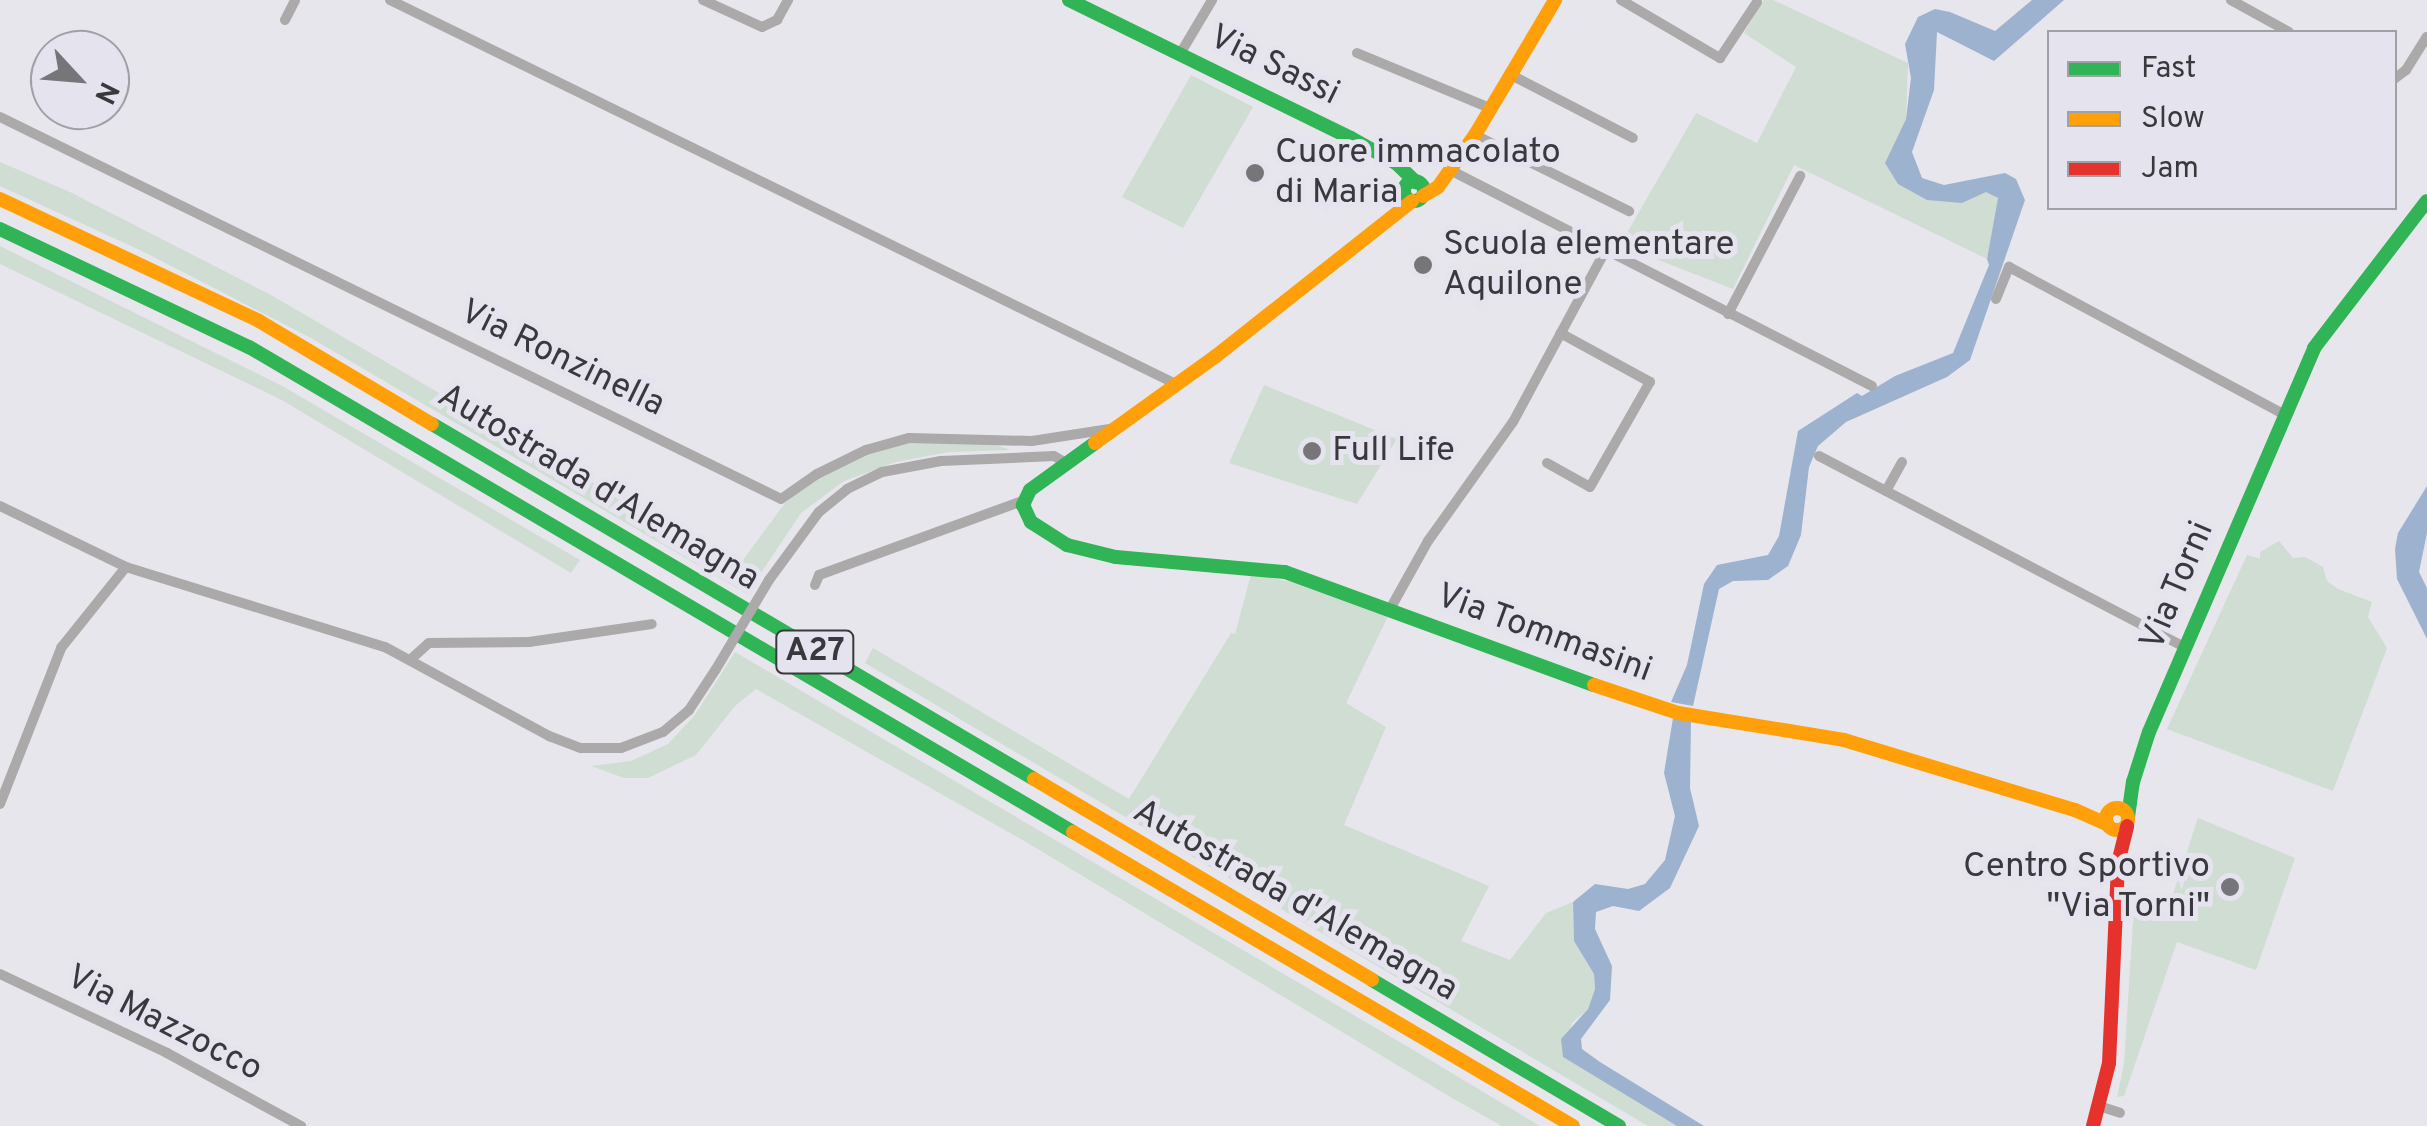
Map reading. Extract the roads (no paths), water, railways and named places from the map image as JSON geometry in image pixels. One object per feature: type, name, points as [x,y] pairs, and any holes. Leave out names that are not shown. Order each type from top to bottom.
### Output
[{"type":"main road","name":"Via Sassi","points":[[1069,0],[1396,163],[1413,190]]},
{"type":"main road","name":"Via Ronzinella","points":[[1413,190],[1438,187],[1492,109],[1555,0]]},
{"type":"main road","name":"Via Ronzinella","points":[[1027,495],[1387,219],[1413,190],[1435,182],[1434,175],[1461,154]]},
{"type":"main road","name":"Autostrada d'Alemagna","points":[[0,199],[259,321],[1619,1126]]},
{"type":"main road","name":"Via Torni","points":[[2093,1126],[2110,1045],[2117,819],[2184,647],[2314,348],[2427,201]]},
{"type":"main road","name":"Autostrada d'Alemagna","points":[[0,229],[250,346],[1573,1126]]},
{"type":"main road","name":"Via Tommasini","points":[[1027,495],[1025,512],[1040,530],[1081,549],[1116,557],[1246,565],[1285,572],[1678,713],[1844,740],[2075,810],[2117,819]]},
{"type":"street","points":[[285,20],[295,0]]},
{"type":"street","points":[[390,0],[1176,384]]},
{"type":"street","points":[[703,0],[762,28],[777,20],[788,0]]},
{"type":"street","points":[[1180,54],[1212,0]]},
{"type":"street","points":[[1621,0],[1720,58],[1757,2]]},
{"type":"street","points":[[2231,0],[2250,5],[2285,30]]},
{"type":"street","points":[[2397,77],[2406,70],[2427,37]]},
{"type":"street","points":[[1357,53],[1492,109]]},
{"type":"street","points":[[1511,75],[1633,138]]},
{"type":"street","name":"Via Ronzinella","points":[[0,116],[780,499],[817,474],[866,450],[909,438],[1032,441],[1117,428]]},
{"type":"street","points":[[1475,135],[1630,211]]},
{"type":"street","points":[[1450,170],[1872,386]]},
{"type":"street","points":[[1728,314],[1800,176]]},
{"type":"street","points":[[1389,610],[1428,541],[1512,422],[1605,251]]},
{"type":"street","points":[[1996,298],[2008,267],[2283,414]]},
{"type":"street","points":[[1547,463],[1590,487],[1650,382],[1560,333]]},
{"type":"street","points":[[0,506],[126,567],[336,629],[410,660],[549,736],[598,750],[638,744],[671,727],[695,702],[768,580],[818,512],[847,490],[882,472],[941,461],[1054,456],[1066,463]]},
{"type":"street","points":[[1820,456],[2184,647]]},
{"type":"street","points":[[1886,491],[1902,462]]},
{"type":"street","name":"Via Ronzinella","points":[[815,585],[819,575],[1027,495]]},
{"type":"street","points":[[0,804],[61,648],[126,567]]},
{"type":"street","points":[[410,660],[429,643],[529,642],[652,624]]},
{"type":"street","name":"Via Mazzocco","points":[[0,974],[167,1053],[302,1126]]},
{"type":"street","points":[[2099,1106],[2120,1113]]},
{"type":"water","points":[[2032,0],[2064,0],[1994,61],[1937,32],[1934,90],[1912,152],[1922,178],[1944,185],[2005,173],[2016,179],[2025,200],[1970,360],[1947,377],[1846,422],[1818,446],[1809,467],[1801,535],[1788,566],[1768,580],[1733,581],[1719,589],[1693,706],[1671,702],[1687,665],[1704,584],[1717,565],[1768,555],[1779,536],[1798,431],[1857,393],[1862,396],[1895,376],[1953,353],[1989,265],[1998,198],[1986,192],[1962,203],[1927,200],[1898,184],[1885,163],[1906,119],[1911,78],[1905,44],[1918,17],[1935,9],[1995,31]]},
{"type":"water","points":[[2427,486],[2427,533],[2419,572],[2427,588],[2427,639],[2397,579],[2395,549],[2398,533]]},
{"type":"water","points":[[1673,718],[1691,721],[1690,788],[1699,826],[1670,888],[1639,911],[1613,906],[1596,912],[1595,929],[1612,966],[1610,1000],[1581,1039],[1582,1049],[1600,1062],[1704,1126],[1677,1126],[1563,1057],[1561,1039],[1588,1009],[1595,989],[1594,974],[1574,941],[1573,902],[1595,884],[1628,889],[1645,884],[1665,860],[1675,816],[1664,773]]},
{"type":"place","name":"Cuore immacolato di Maria","points":[[1255,173]]},
{"type":"place","name":"Scuola elementare Aquilone","points":[[1423,265]]},
{"type":"place","name":"Full Life","points":[[1312,451]]},
{"type":"place","name":"Centro Sportivo \"Via Torni\"","points":[[2230,887]]}]
